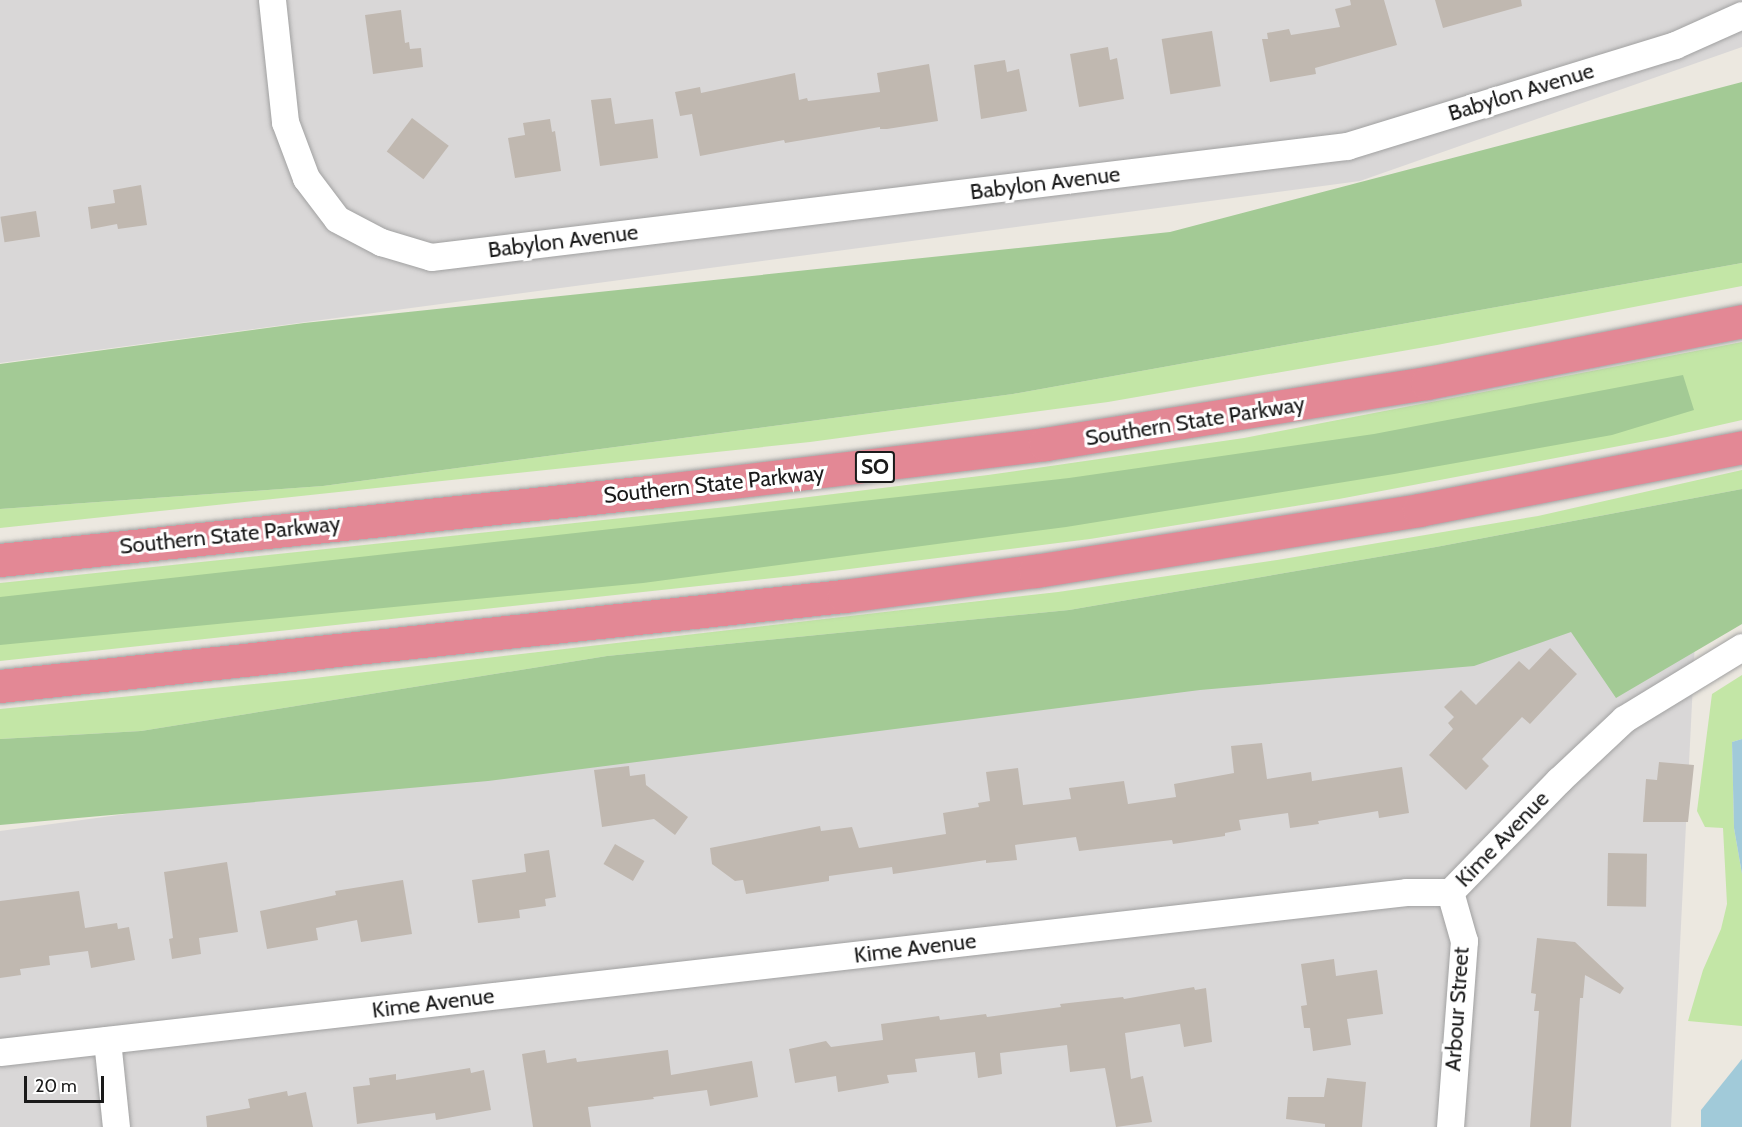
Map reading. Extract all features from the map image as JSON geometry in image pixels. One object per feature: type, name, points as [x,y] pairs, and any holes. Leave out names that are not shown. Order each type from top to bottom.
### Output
[{"type":"highway","name":"Southern State Parkway","points":[[0,560],[658,491],[1045,444],[1426,383],[1742,321]]},
{"type":"highway","points":[[0,686],[844,596],[1046,570],[1408,512],[1742,447]]},
{"type":"street","name":"Babylon Avenue","points":[[272,0],[285,122],[306,178],[337,219],[381,242],[431,257],[1347,146],[1675,45],[1742,15]]},
{"type":"street","name":"Kime Avenue","points":[[0,1053],[1406,892],[1450,892],[1559,780],[1624,719],[1742,647]]},
{"type":"street","name":"Arbour Street","points":[[1450,892],[1464,941],[1450,1127]]},
{"type":"street","points":[[107,1040],[116,1127]]},
{"type":"shaded area","points":[[0,0],[1742,0],[1742,47],[1360,181],[0,363]]},
{"type":"shaded area","points":[[1697,602],[1671,1127],[0,1127],[0,831]]},
{"type":"green space","points":[[1742,82],[1742,263],[1013,394],[323,486],[0,509],[0,364],[304,323],[1170,232]]},
{"type":"green space","points":[[1742,263],[1742,286],[1437,345],[1108,402],[810,442],[0,528],[0,509],[323,486],[1013,394]]},
{"type":"green space","points":[[1742,342],[1742,420],[1667,437],[1339,499],[1090,539],[793,576],[0,661],[0,583],[727,507],[988,475],[1244,438]]},
{"type":"green space","points":[[1683,375],[1694,410],[1612,435],[1394,474],[1066,527],[643,583],[0,645],[0,597],[1069,478],[1374,434]]},
{"type":"green space","points":[[1742,470],[1742,489],[1436,547],[1069,610],[607,656],[141,731],[0,739],[0,709],[305,679],[1058,592],[1277,560],[1538,516]]},
{"type":"green space","points":[[1742,489],[1742,624],[1616,698],[1571,632],[1474,666],[1200,690],[488,781],[0,825],[0,739],[141,731],[607,656],[1069,610],[1436,547]]},
{"type":"green space","points":[[1742,675],[1742,739],[1732,742],[1734,828],[1742,874],[1742,1026],[1688,1021],[1703,970],[1721,929],[1727,904],[1723,828],[1705,827],[1697,811],[1712,694]]},
{"type":"water","points":[[1742,739],[1742,874],[1734,828],[1732,742]]},
{"type":"water","points":[[1742,1059],[1742,1127],[1701,1127],[1701,1110]]},
{"type":"building","points":[[1350,0],[1384,0],[1397,45],[1315,68],[1316,74],[1270,82],[1262,39],[1268,39],[1267,33],[1289,29],[1291,35],[1340,27],[1335,9],[1351,5]]},
{"type":"building","points":[[1435,0],[1521,0],[1522,6],[1443,28]]},
{"type":"building","points":[[401,10],[405,43],[409,42],[410,49],[421,48],[423,67],[373,74],[365,15]]},
{"type":"building","points":[[1212,31],[1221,86],[1170,94],[1162,39]]},
{"type":"building","points":[[1108,47],[1110,60],[1117,58],[1124,99],[1079,107],[1070,54]]},
{"type":"building","points":[[1005,60],[1007,72],[1019,69],[1027,111],[981,119],[974,65]]},
{"type":"building","points":[[929,64],[938,121],[887,129],[880,129],[880,127],[785,143],[784,140],[700,156],[692,114],[680,116],[675,92],[700,87],[701,93],[795,73],[799,100],[807,98],[808,101],[880,92],[877,73]]},
{"type":"building","points":[[611,98],[615,124],[653,119],[658,158],[600,166],[591,100]]},
{"type":"building","points":[[412,118],[449,146],[423,179],[387,152]]},
{"type":"building","points":[[550,119],[552,132],[555,131],[561,171],[515,178],[508,138],[525,135],[523,123]]},
{"type":"building","points":[[141,185],[147,225],[118,229],[117,224],[91,229],[88,207],[115,203],[113,190]]},
{"type":"building","points":[[36,211],[40,237],[5,242],[0,217]]},
{"type":"building","points":[[1550,648],[1577,674],[1530,724],[1522,717],[1482,759],[1489,766],[1466,790],[1429,755],[1453,729],[1448,723],[1454,717],[1444,707],[1461,690],[1476,705],[1519,661],[1529,670]]},
{"type":"building","points":[[1262,743],[1267,779],[1311,772],[1312,781],[1402,767],[1409,813],[1379,818],[1378,811],[1290,828],[1288,813],[1239,820],[1241,830],[1225,833],[1225,836],[1173,844],[1172,840],[1079,851],[1076,837],[1015,845],[1017,860],[986,863],[986,860],[893,874],[892,867],[829,876],[829,881],[746,894],[743,880],[735,881],[712,864],[710,848],[820,826],[821,831],[852,827],[859,848],[946,834],[943,813],[979,807],[978,803],[990,801],[986,772],[1018,768],[1023,805],[1071,799],[1069,788],[1124,781],[1128,804],[1176,797],[1174,784],[1234,773],[1231,746]]},
{"type":"building","points":[[1659,762],[1694,765],[1688,822],[1643,822],[1646,779],[1657,780]]},
{"type":"building","points":[[629,766],[630,776],[645,774],[646,785],[688,817],[675,835],[654,819],[602,827],[594,770]]},
{"type":"building","points":[[615,844],[644,861],[633,881],[604,864]]},
{"type":"building","points":[[549,850],[556,897],[545,899],[546,906],[519,910],[520,918],[478,923],[472,880],[526,872],[524,854]]},
{"type":"building","points":[[1608,853],[1647,854],[1646,907],[1607,906]]},
{"type":"building","points":[[227,862],[238,932],[199,938],[201,954],[172,959],[169,939],[173,938],[164,872]]},
{"type":"building","points":[[403,880],[412,934],[361,942],[357,920],[316,928],[318,940],[267,949],[260,911],[336,895],[335,891]]},
{"type":"building","points":[[79,891],[85,928],[117,923],[118,929],[129,927],[135,960],[91,968],[88,951],[49,956],[50,965],[20,969],[21,975],[0,978],[0,901]]},
{"type":"building","points":[[1537,938],[1575,942],[1624,988],[1620,994],[1585,975],[1583,998],[1580,998],[1571,1127],[1530,1127],[1539,1011],[1534,1011],[1536,994],[1531,993]]},
{"type":"building","points":[[1334,959],[1336,976],[1377,970],[1383,1014],[1347,1019],[1351,1045],[1313,1051],[1310,1028],[1304,1028],[1301,1006],[1307,1005],[1301,964]]},
{"type":"building","points":[[1194,987],[1195,990],[1206,988],[1212,1042],[1184,1047],[1180,1024],[1125,1033],[1131,1079],[1143,1076],[1152,1122],[1116,1127],[1105,1068],[1070,1072],[1067,1045],[1000,1053],[1002,1074],[978,1078],[975,1052],[915,1059],[917,1072],[887,1075],[889,1083],[838,1092],[836,1076],[795,1083],[789,1049],[826,1041],[831,1047],[883,1040],[881,1024],[939,1016],[940,1020],[986,1014],[987,1017],[1061,1007],[1060,1004],[1123,997],[1124,999]]},
{"type":"building","points":[[545,1050],[547,1063],[576,1058],[577,1062],[668,1050],[671,1075],[752,1061],[758,1097],[710,1106],[707,1090],[653,1097],[654,1099],[588,1107],[591,1127],[533,1127],[522,1054]]},
{"type":"building","points":[[470,1068],[471,1073],[484,1070],[491,1110],[436,1120],[435,1113],[357,1124],[353,1087],[370,1085],[369,1078],[396,1074],[396,1080]]},
{"type":"building","points":[[1327,1078],[1366,1082],[1362,1127],[1325,1127],[1325,1124],[1286,1119],[1288,1097],[1324,1097]]},
{"type":"building","points":[[287,1091],[288,1096],[306,1092],[313,1127],[207,1127],[206,1116],[250,1108],[248,1099]]}]
